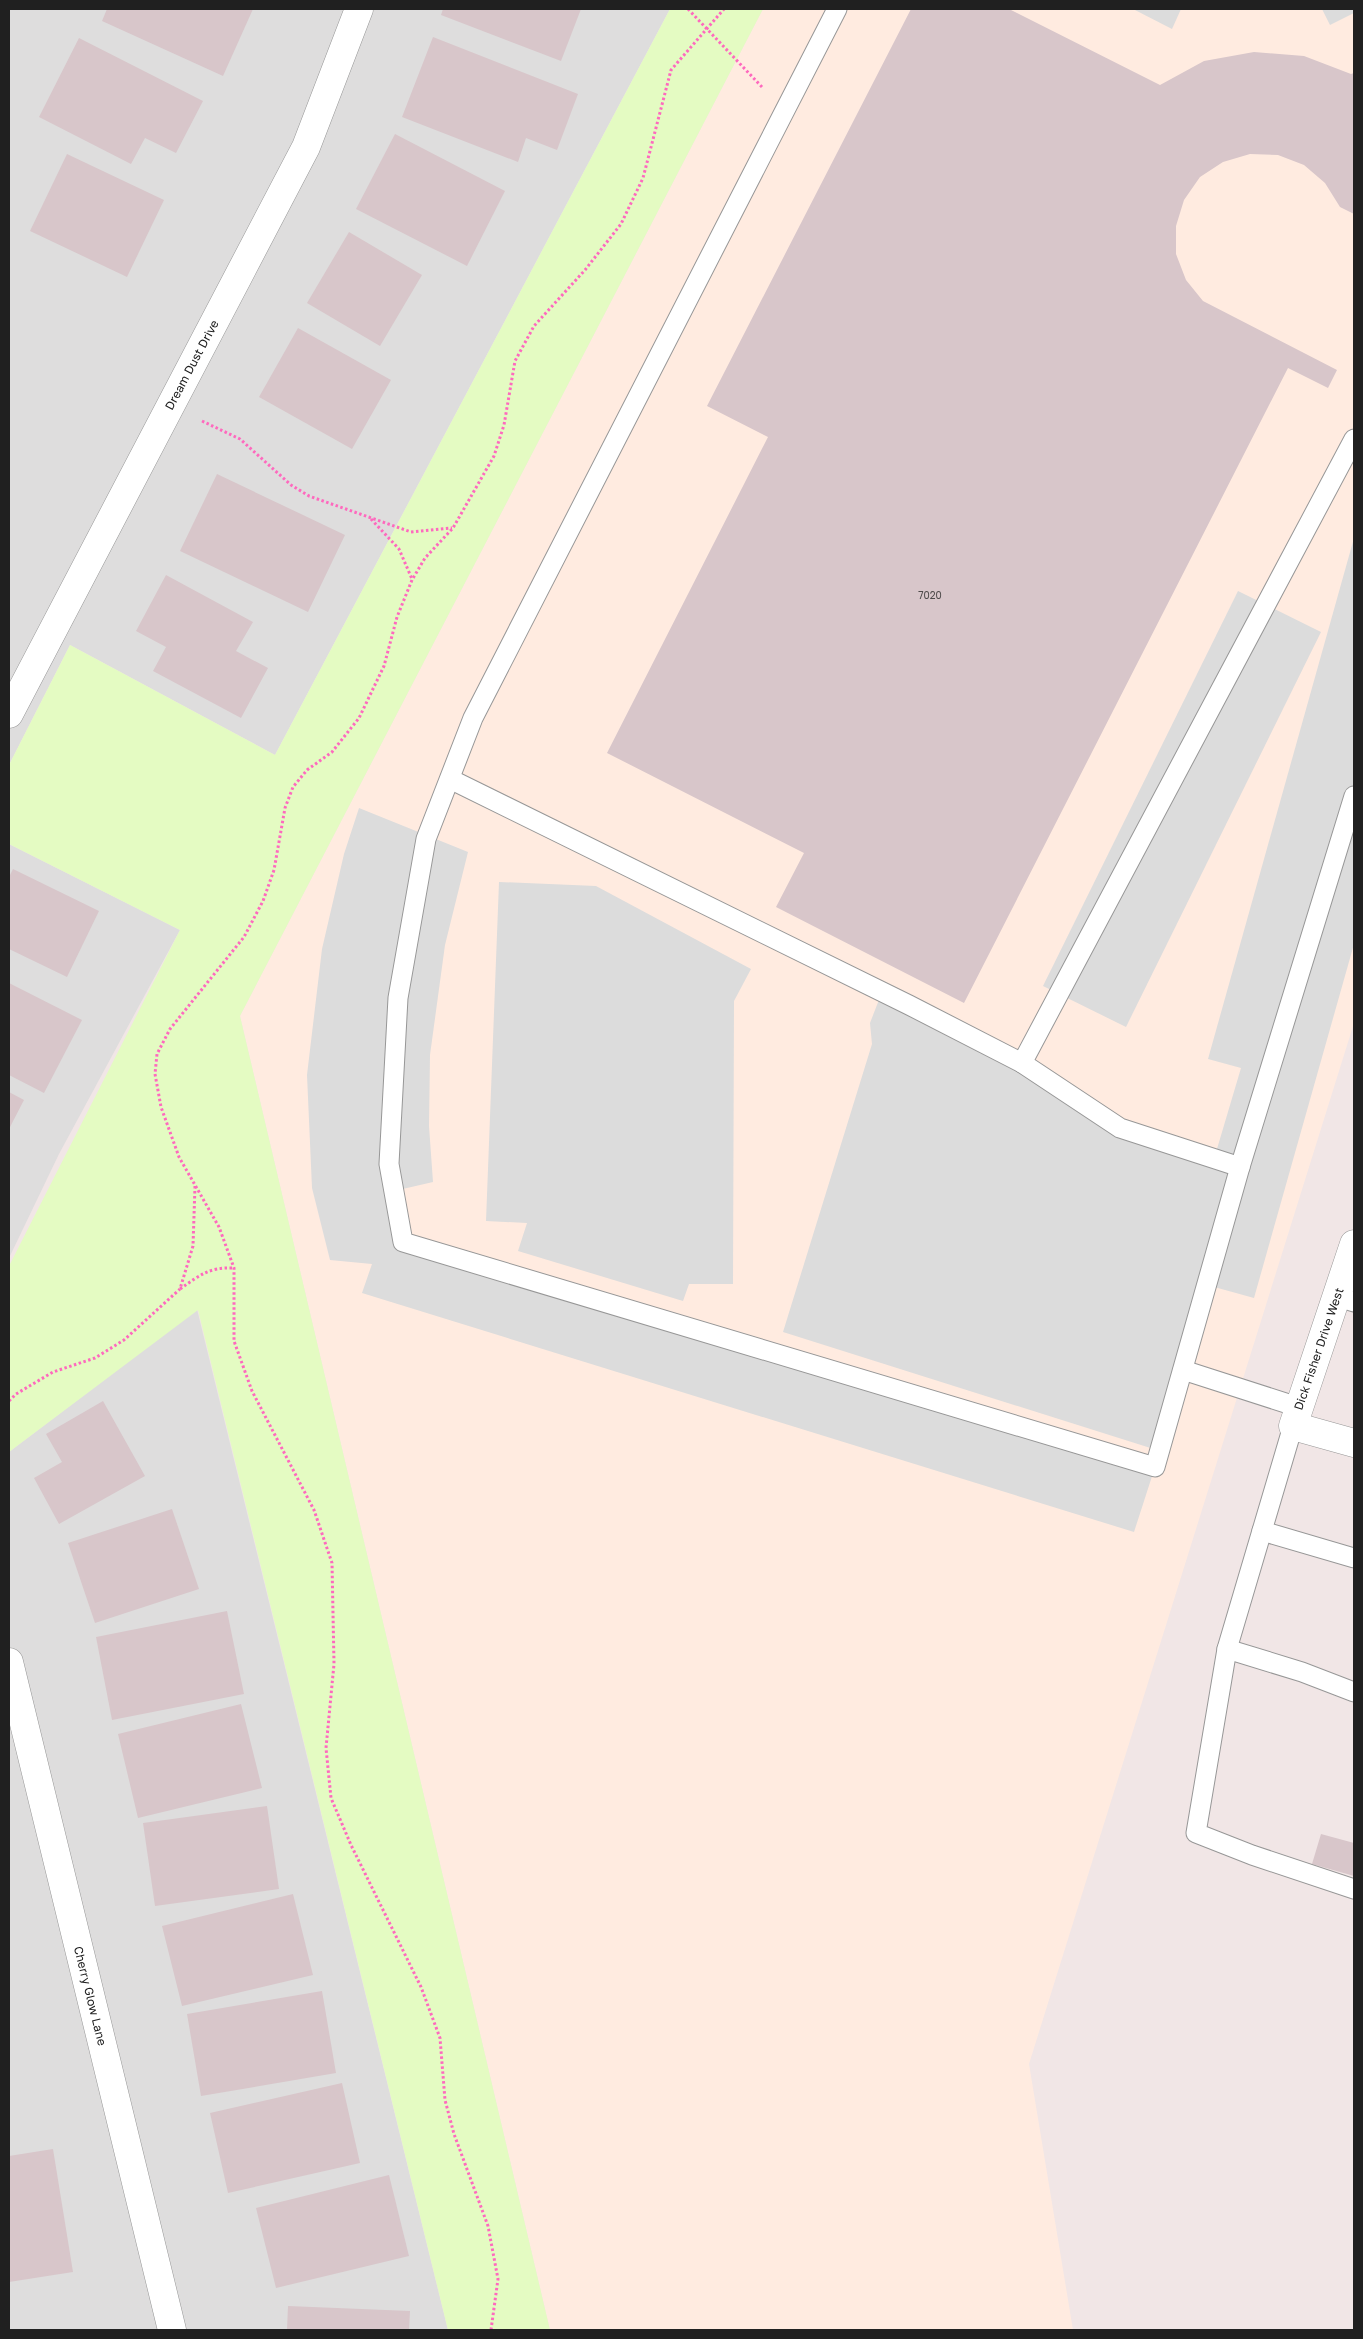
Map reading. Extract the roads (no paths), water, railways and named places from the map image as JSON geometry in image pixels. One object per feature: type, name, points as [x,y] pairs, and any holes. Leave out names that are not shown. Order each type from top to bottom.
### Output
[{"type":"street","name":"Dream Dust Drive","points":[[9,714],[306,146],[358,9]]},
{"type":"street","name":"Dick Fisher Drive West","points":[[1296,1416],[1346,1300],[1354,1244]]},
{"type":"street","points":[[1296,1416],[1354,1443]]},
{"type":"street","name":"Cherry Glow Lane","points":[[9,1662],[172,2330]]},
{"type":"lane","points":[[837,9],[473,718],[426,839],[398,998],[389,1164],[403,1242],[1155,1467],[1240,1167],[1354,796]]},
{"type":"lane","points":[[1022,1063],[1354,439]]},
{"type":"lane","points":[[450,779],[909,1005],[1022,1063],[1120,1128],[1240,1167]]},
{"type":"lane","points":[[1184,1370],[1296,1416],[1228,1650],[1196,1833],[1252,1855],[1354,1889]]},
{"type":"lane","points":[[1262,1531],[1354,1558]]},
{"type":"lane","points":[[1228,1650],[1302,1672],[1354,1692]]}]
